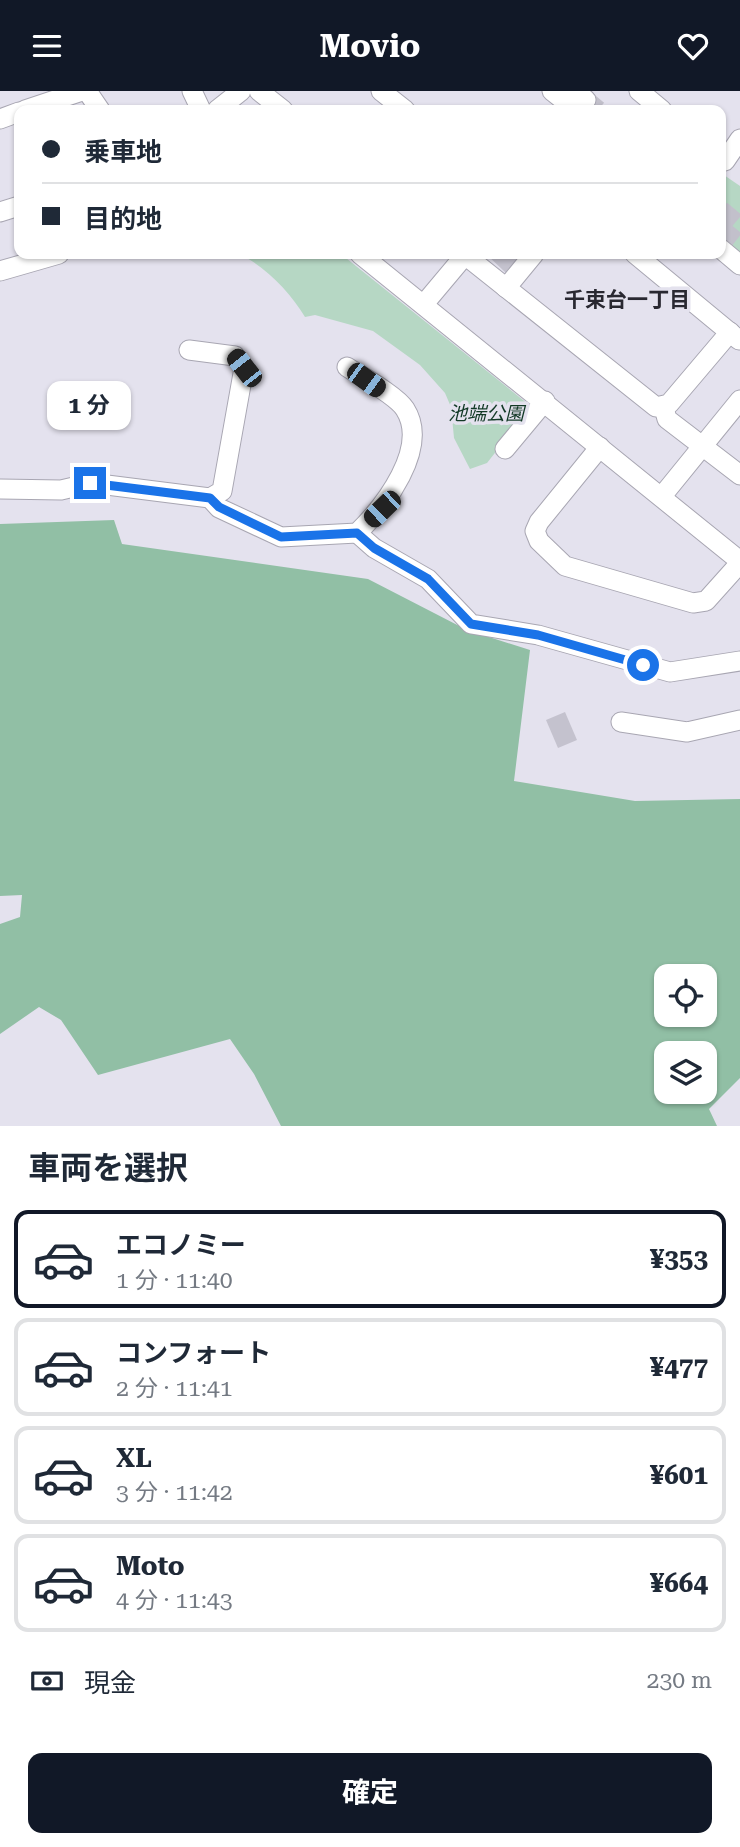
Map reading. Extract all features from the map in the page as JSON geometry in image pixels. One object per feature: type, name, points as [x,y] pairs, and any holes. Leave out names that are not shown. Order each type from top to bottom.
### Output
[{"type":"street","points":[[41,105],[85,91],[96,105]]},
{"type":"street","points":[[223,105],[241,91]]},
{"type":"street","points":[[259,91],[277,105]]},
{"type":"street","points":[[381,91],[399,105]]},
{"type":"street","points":[[551,91],[579,100]]},
{"type":"street","points":[[639,91],[656,105]]},
{"type":"street","points":[[729,163],[740,139]]},
{"type":"street","points":[[726,253],[740,265]]},
{"type":"street","points":[[0,271],[42,259]]},
{"type":"street","points":[[366,259],[545,401],[740,562],[706,601],[693,603],[565,566],[539,541],[535,531],[539,522],[600,447]]},
{"type":"street","points":[[424,305],[462,259]]},
{"type":"street","points":[[472,259],[656,407],[664,408]]},
{"type":"street","points":[[506,288],[530,259]]},
{"type":"street","points":[[641,259],[735,336],[664,408]]},
{"type":"street","points":[[0,489],[61,490],[90,483],[210,498],[222,491],[244,368],[235,356],[189,350]]},
{"type":"street","points":[[210,498],[219,507],[281,537],[357,533],[382,509],[405,468],[412,430],[404,408],[347,367]]},
{"type":"street","points":[[662,496],[740,400]]},
{"type":"street","points":[[505,449],[545,401]]},
{"type":"street","points":[[664,408],[667,419],[740,475]]},
{"type":"street","points":[[357,533],[374,548],[428,579],[471,624],[538,635],[670,673],[740,660]]},
{"type":"street","points":[[621,722],[687,732],[740,720]]},
{"type":"green space","points":[[726,176],[740,186],[740,255],[726,243]]},
{"type":"green space","name":"池端公園","points":[[249,259],[347,259],[528,404],[528,411],[487,463],[470,469],[454,438],[451,407],[445,393],[420,365],[373,331],[315,315],[305,317],[292,298]]},
{"type":"green space","points":[[114,520],[122,544],[368,579],[467,630],[530,650],[514,781],[635,801],[740,799],[740,1078],[717,1101],[717,1041],[654,1041],[654,1104],[714,1104],[709,1109],[717,1126],[281,1126],[254,1074],[230,1039],[98,1075],[61,1020],[39,1007],[0,1034],[0,924],[20,917],[22,895],[0,896],[0,524]]},
{"type":"building","points":[[491,259],[519,259],[506,273]]},
{"type":"building","points":[[565,712],[577,740],[558,748],[546,720]]},
{"type":"tunnel","points":[[586,100],[592,105]]},
{"type":"tunnel","points":[[726,214],[740,226]]},
{"type":"tunnel","points":[[726,233],[740,244]]},
{"type":"district","name":"千束台一丁目","points":[[627,300]]},
{"type":"route","points":[[90,483],[210,498],[219,507],[281,537],[357,533],[374,548],[428,579],[457,613],[471,624],[538,635],[643,665]]}]
